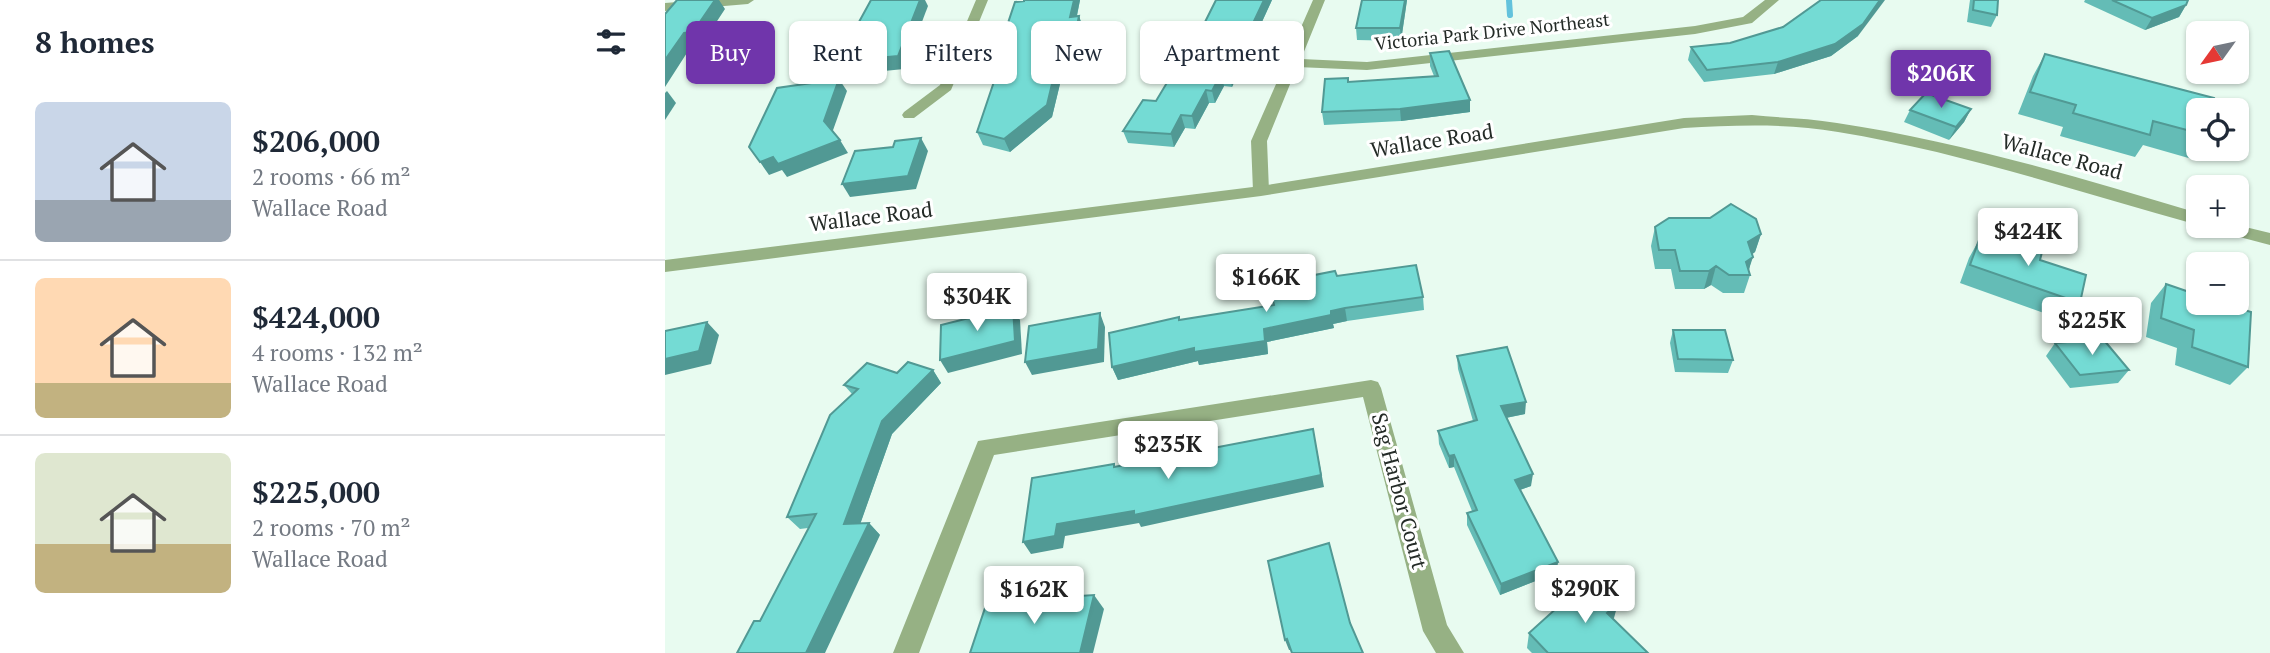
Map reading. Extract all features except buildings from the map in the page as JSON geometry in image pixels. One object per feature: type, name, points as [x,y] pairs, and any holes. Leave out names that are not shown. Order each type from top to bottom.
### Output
[{"type":"street","points":[[665,6],[748,0]]},
{"type":"street","points":[[909,115],[946,87],[982,0]]},
{"type":"street","points":[[1304,35],[1319,0]]},
{"type":"street","name":"Victoria Park Drive Northeast","points":[[1304,63],[1367,66],[1695,30],[1747,20],[1773,0]]},
{"type":"street","points":[[1261,191],[1259,141],[1283,84]]},
{"type":"street","name":"Wallace Road","points":[[665,266],[1261,191],[1684,123],[1752,120],[1836,127],[1948,150],[2074,182],[2186,215]]},
{"type":"street","points":[[2249,234],[2270,239]]},
{"type":"street","name":"Sag Harbor Court","points":[[906,653],[986,447],[1371,388],[1436,631],[1451,653]]},
{"type":"waterway","points":[[1509,0],[1510,15]]}]
